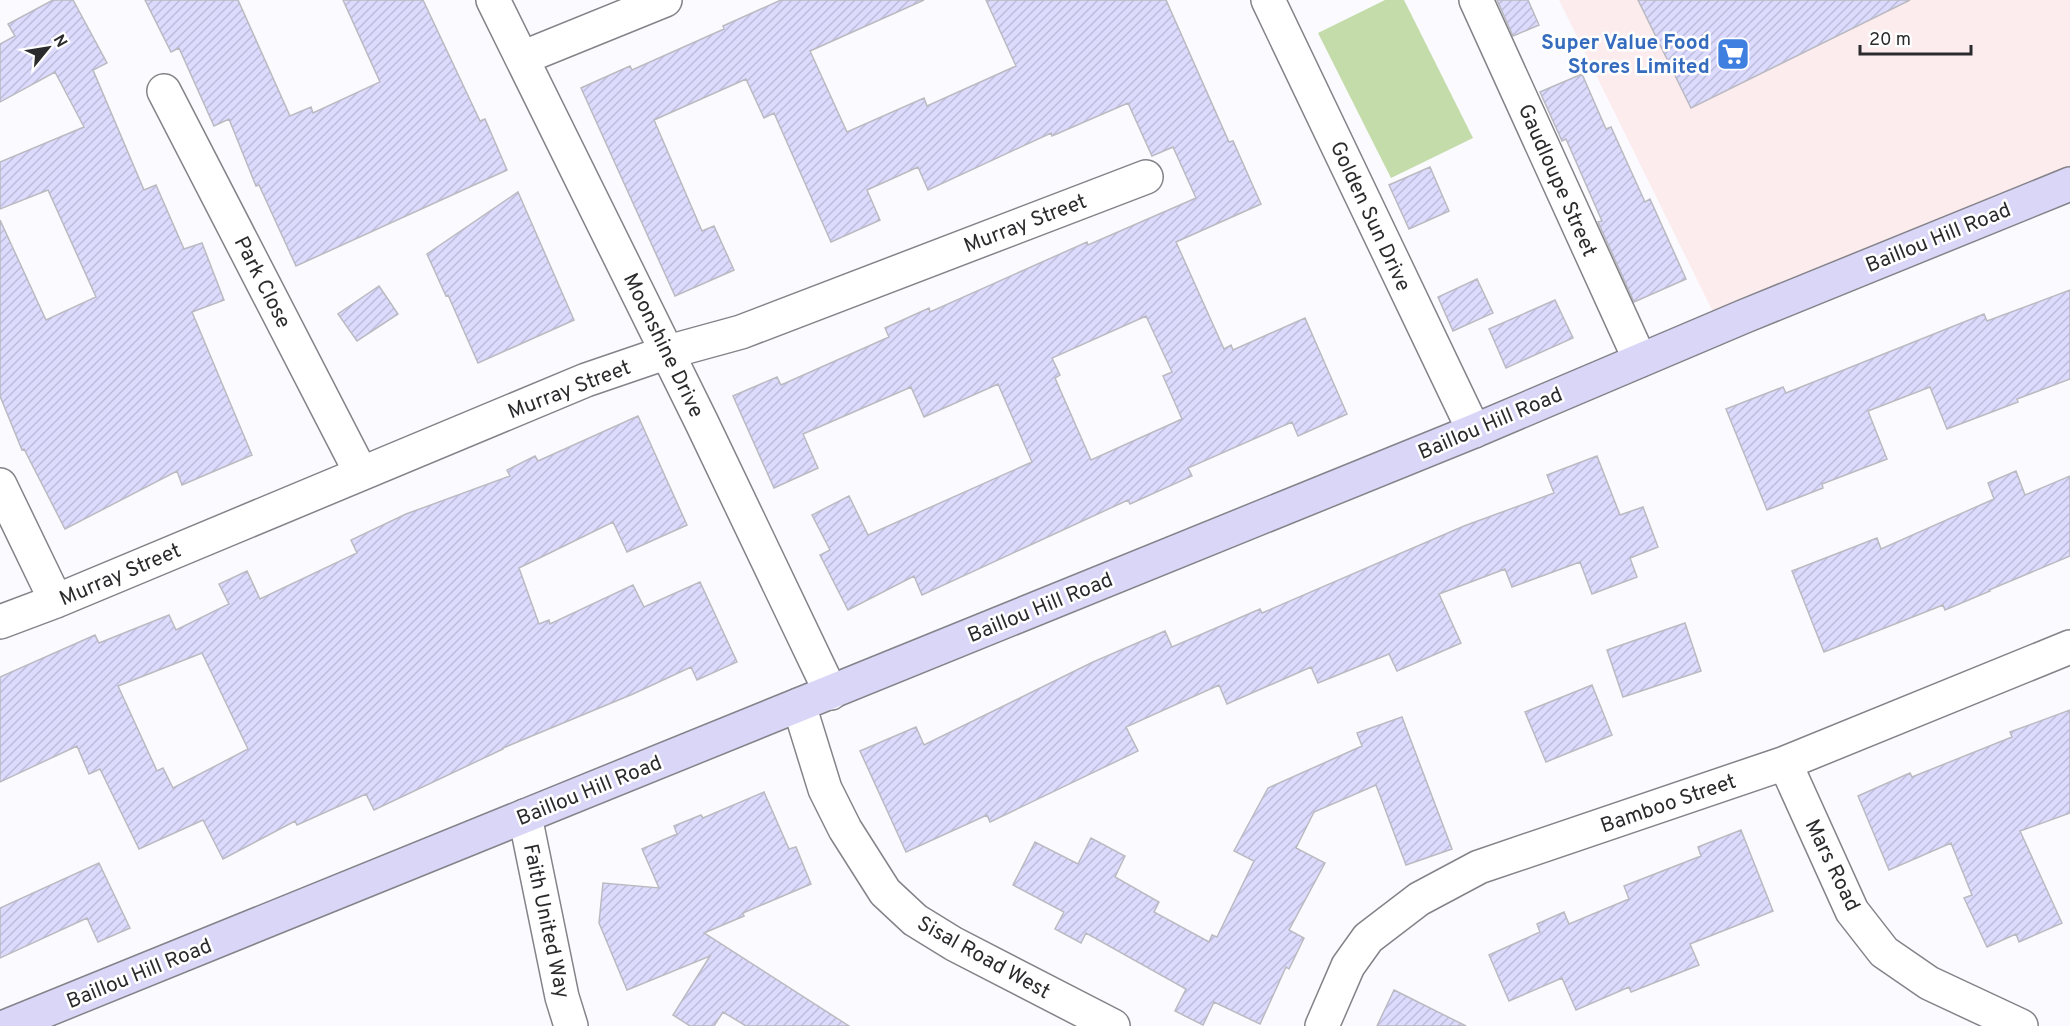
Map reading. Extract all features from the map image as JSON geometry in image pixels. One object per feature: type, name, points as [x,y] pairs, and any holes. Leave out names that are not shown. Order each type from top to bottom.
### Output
[{"type":"main road","name":"Baillou Hill Road","points":[[7,1026],[1474,431],[1640,360],[2070,184]]},
{"type":"street","name":"Moonshine Drive","points":[[493,0],[668,352],[831,693]]},
{"type":"street","points":[[522,58],[665,0]]},
{"type":"street","name":"Golden Sun Drive","points":[[1269,0],[1474,431]]},
{"type":"street","name":"Gaudloupe Street","points":[[1476,0],[1640,360]]},
{"type":"street","name":"Park Close","points":[[164,91],[361,473]]},
{"type":"street","name":"Murray Street","points":[[0,622],[56,601],[586,380],[668,352],[741,332],[1146,177]]},
{"type":"street","points":[[0,485],[56,601]]},
{"type":"street","name":"Bamboo Street","points":[[1322,1026],[1348,966],[1368,938],[1419,899],[1479,867],[1785,763],[2070,647]]},
{"type":"street","name":"Sisal Road West","points":[[799,705],[825,789],[845,829],[885,892],[915,920],[954,944],[1113,1026]]},
{"type":"street","name":"Mars Road","points":[[1785,763],[1852,911],[1884,952],[1929,983],[2021,1026]]},
{"type":"street","name":"Faith United Way","points":[[525,816],[562,997],[571,1026]]},
{"type":"shaded area","points":[[1559,0],[2070,0],[2070,170],[1716,318]]},
{"type":"green space","points":[[1385,0],[1404,0],[1473,138],[1391,178],[1318,33]]},
{"type":"building","points":[[53,0],[73,0],[107,63],[93,70],[144,190],[156,185],[184,249],[202,243],[224,300],[192,312],[252,455],[182,485],[177,471],[65,529],[24,449],[22,450],[0,396],[0,220],[46,320],[96,297],[48,190],[0,209],[0,162],[84,127],[55,72],[0,102],[0,44],[15,36],[8,24]]},
{"type":"building","points":[[145,0],[238,0],[290,116],[311,107],[313,113],[380,82],[343,0],[423,0],[480,121],[485,119],[507,170],[296,266],[259,185],[256,186],[229,119],[214,126],[179,48],[171,52]]},
{"type":"building","points":[[781,0],[924,0],[810,51],[847,132],[924,98],[927,106],[1016,66],[986,0],[1166,0],[1229,142],[1233,141],[1261,204],[1176,242],[1224,349],[1231,345],[1233,350],[1305,318],[1347,414],[1298,436],[1292,422],[1188,468],[1192,476],[1130,504],[1128,500],[922,595],[914,576],[848,610],[820,555],[830,550],[812,515],[849,496],[868,535],[1032,462],[998,384],[924,417],[911,387],[803,434],[818,468],[774,488],[733,396],[777,377],[781,385],[889,337],[885,328],[929,308],[930,312],[1087,242],[1088,245],[1196,198],[1173,147],[1152,156],[1128,103],[1052,136],[1051,133],[928,190],[918,167],[867,190],[880,220],[831,242],[774,113],[764,118],[746,79],[654,120],[702,231],[714,226],[734,270],[675,296],[581,88],[630,66],[632,70],[724,29],[723,26]],"holes":[[[1146,316],[1172,372],[1163,376],[1182,419],[1091,460],[1055,378],[1060,375],[1052,358]]]},
{"type":"building","points":[[1497,0],[1528,0],[1539,25],[1513,36]]},
{"type":"building","name":"Super Value Food Stores Limited","points":[[1638,0],[1910,0],[1691,108]]},
{"type":"building","points":[[1582,74],[1606,129],[1611,127],[1645,202],[1650,199],[1686,279],[1634,302],[1598,222],[1602,221],[1566,139],[1562,141],[1540,92]]},
{"type":"building","points":[[1430,167],[1449,211],[1409,229],[1389,185]]},
{"type":"building","points":[[518,192],[574,320],[478,363],[427,254]]},
{"type":"building","points":[[1477,279],[1493,313],[1453,331],[1438,297]]},
{"type":"building","points":[[379,286],[398,314],[357,341],[338,314]]},
{"type":"building","points":[[2070,290],[2070,379],[1947,429],[1930,387],[1868,411],[1887,459],[1822,484],[1823,488],[1767,510],[1726,409],[1783,387],[1786,393],[1984,314],[1987,321]]},
{"type":"building","points":[[1555,300],[1573,338],[1506,368],[1489,329]]},
{"type":"building","points":[[638,416],[687,525],[627,552],[613,522],[519,568],[539,624],[549,620],[550,624],[633,585],[644,607],[700,582],[737,662],[697,680],[691,667],[633,694],[503,748],[374,810],[366,794],[297,825],[295,821],[223,859],[203,820],[139,849],[100,769],[89,774],[77,746],[0,782],[0,677],[95,635],[99,643],[169,615],[176,630],[229,604],[219,584],[247,571],[260,599],[357,553],[351,540],[406,514],[510,476],[507,470],[535,456],[538,461]],"holes":[[[202,653],[248,749],[173,788],[163,768],[157,771],[118,686]]]},
{"type":"building","points":[[1597,456],[1620,515],[1643,507],[1658,547],[1630,558],[1637,577],[1592,594],[1580,562],[1512,587],[1505,569],[1439,594],[1461,643],[1397,671],[1389,654],[1318,683],[1311,667],[1227,704],[1219,685],[1126,727],[1138,751],[990,822],[987,815],[906,852],[860,751],[916,727],[924,745],[1093,662],[1165,631],[1172,647],[1260,609],[1262,613],[1464,526],[1554,493],[1547,475]]},
{"type":"building","points":[[2016,471],[2025,495],[2070,476],[2070,556],[1945,610],[1943,605],[1824,652],[1792,571],[1877,538],[1881,549],[1994,499],[1988,483]]},
{"type":"building","points":[[1685,623],[1701,671],[1623,697],[1607,650]]},
{"type":"building","points":[[1592,685],[1612,735],[1546,762],[1525,712]]},
{"type":"building","points":[[2070,710],[2070,813],[2020,831],[2062,923],[2019,942],[2016,934],[1987,947],[1964,898],[1972,895],[1951,843],[1889,870],[1858,796],[1910,773],[1912,777],[2012,737],[2010,732]]},
{"type":"building","points":[[1402,717],[1452,849],[1406,865],[1376,785],[1314,812],[1296,848],[1325,863],[1289,930],[1304,938],[1289,969],[1286,967],[1260,1024],[1214,1002],[1203,1025],[1175,1011],[1186,989],[1086,933],[1081,943],[1055,929],[1064,912],[1013,885],[1035,842],[1078,864],[1091,838],[1125,856],[1115,877],[1159,902],[1154,912],[1209,942],[1212,935],[1217,937],[1254,861],[1234,851],[1268,788],[1362,746],[1357,733]]},
{"type":"building","points":[[764,792],[789,849],[796,847],[811,884],[743,913],[744,916],[704,933],[849,1026],[746,1026],[723,1012],[714,1026],[690,1026],[673,1015],[710,956],[627,990],[599,923],[603,883],[659,888],[642,849],[677,834],[674,826],[701,815],[703,818]]},
{"type":"building","points":[[1741,830],[1773,911],[1690,944],[1699,965],[1631,992],[1629,987],[1576,1010],[1562,978],[1509,1001],[1489,955],[1540,932],[1537,924],[1564,912],[1569,924],[1629,899],[1624,886],[1701,856],[1698,847]]},
{"type":"building","points":[[99,863],[130,928],[98,942],[87,918],[0,958],[0,908]]},
{"type":"building","points":[[1394,990],[1466,1026],[1377,1026]]},
{"type":"place","name":"Super Value Food Stores Limited","points":[[1733,54]]}]
